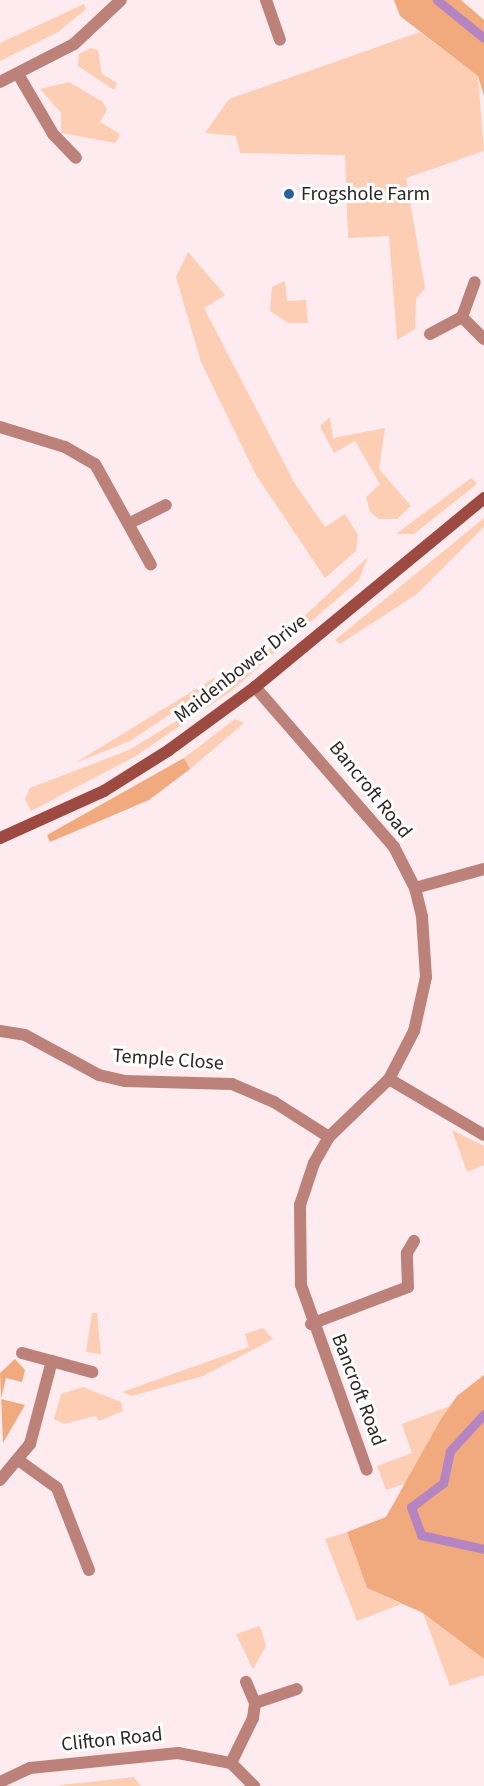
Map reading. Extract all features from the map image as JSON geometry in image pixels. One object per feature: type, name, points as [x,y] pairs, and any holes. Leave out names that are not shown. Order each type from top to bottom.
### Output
[{"type":"street","points":[[0,82],[74,44],[121,0]]},
{"type":"street","points":[[266,0],[280,40]]},
{"type":"street","points":[[18,74],[53,134],[76,158]]},
{"type":"street","points":[[430,333],[462,317],[475,282]]},
{"type":"street","points":[[462,317],[484,339]]},
{"type":"street","points":[[0,427],[84,456],[104,475],[151,565]]},
{"type":"street","name":"Maidenbower Drive","points":[[0,838],[104,791],[255,687],[484,498]]},
{"type":"street","points":[[130,523],[166,505]]},
{"type":"street","name":"Bancroft Road","points":[[255,687],[347,788],[394,847],[415,888],[425,945],[422,1004],[389,1079],[329,1137],[314,1163],[300,1205],[301,1285],[311,1324],[367,1470]]},
{"type":"street","points":[[415,888],[484,869]]},
{"type":"street","name":"Temple Close","points":[[0,1031],[25,1035],[99,1075],[125,1082],[232,1084],[274,1102],[329,1137]]},
{"type":"street","points":[[389,1079],[484,1135]]},
{"type":"street","name":"Bancroft Road","points":[[311,1324],[403,1290],[409,1280],[407,1253],[414,1241]]},
{"type":"street","points":[[22,1353],[92,1372]]},
{"type":"street","points":[[0,1480],[21,1462],[37,1424],[52,1361]]},
{"type":"street","points":[[21,1462],[57,1488],[89,1570]]},
{"type":"street","points":[[246,1682],[255,1703],[231,1763],[254,1786]]},
{"type":"street","points":[[255,1703],[297,1689]]},
{"type":"street","name":"Clifton Road","points":[[0,1782],[30,1768],[135,1756],[178,1753],[231,1763]]},
{"type":"shaded area","points":[[394,0],[461,0],[484,20],[484,96],[478,76],[400,16]]},
{"type":"shaded area","points":[[84,4],[86,9],[58,32],[0,61],[0,43]]},
{"type":"shaded area","points":[[420,32],[478,76],[484,151],[406,178],[425,288],[416,299],[415,329],[397,340],[389,236],[348,238],[345,155],[240,153],[236,136],[205,133],[229,99]]},
{"type":"shaded area","points":[[91,48],[98,50],[102,74],[117,83],[114,90],[78,66],[79,54]]},
{"type":"shaded area","points":[[69,82],[103,102],[107,110],[100,122],[120,134],[116,143],[61,133],[61,113],[40,89]]},
{"type":"shaded area","points":[[188,252],[225,295],[204,308],[295,484],[325,527],[345,514],[358,535],[356,551],[325,578],[256,475],[201,362],[176,277]]},
{"type":"shaded area","points":[[285,281],[287,301],[306,300],[308,323],[288,323],[270,311],[272,287]]},
{"type":"shaded area","points":[[330,417],[333,438],[385,428],[379,469],[411,506],[397,519],[379,519],[370,512],[366,497],[380,484],[355,441],[334,453],[320,426]]},
{"type":"shaded area","points":[[471,478],[477,484],[414,534],[396,534]]},
{"type":"shaded area","points":[[484,518],[484,527],[417,594],[340,644],[335,640]]},
{"type":"shaded area","points":[[368,557],[359,580],[231,691],[134,757],[31,811],[25,799],[30,788],[129,750],[188,714],[244,672]]},
{"type":"shaded area","points":[[214,678],[217,683],[130,741],[75,763]]},
{"type":"shaded area","points":[[235,719],[244,723],[190,769],[184,758]]},
{"type":"shaded area","points":[[184,758],[190,769],[149,800],[50,842],[47,835]]},
{"type":"shaded area","points":[[452,1130],[484,1146],[484,1165],[467,1172]]},
{"type":"shaded area","points":[[92,1313],[97,1313],[101,1354],[86,1352]]},
{"type":"shaded area","points":[[263,1328],[273,1339],[203,1376],[132,1396],[122,1392],[249,1347],[245,1334]]},
{"type":"shaded area","points":[[15,1359],[25,1370],[22,1382],[6,1378],[1,1399],[0,1373]]},
{"type":"shaded area","points":[[484,1375],[484,1659],[423,1613],[367,1588],[347,1532],[386,1517],[441,1419],[457,1396]]},
{"type":"shaded area","points":[[83,1387],[121,1402],[123,1411],[99,1421],[96,1416],[64,1424],[54,1419],[61,1394]]},
{"type":"shaded area","points":[[1,1399],[25,1405],[3,1443]]},
{"type":"shaded area","points":[[450,1406],[407,1483],[386,1490],[377,1466],[412,1453],[402,1424]]},
{"type":"shaded area","points":[[347,1532],[367,1588],[401,1604],[357,1621],[325,1539]]},
{"type":"shaded area","points":[[423,1613],[484,1659],[484,1675],[450,1686]]},
{"type":"shaded area","points":[[260,1626],[266,1646],[253,1669],[236,1634]]},
{"type":"shaded area","points":[[134,1777],[141,1786],[59,1786],[61,1785]]},
{"type":"waterway","points":[[437,0],[484,38]]},
{"type":"waterway","points":[[484,1414],[450,1451],[443,1483],[411,1507],[421,1535],[484,1549]]},
{"type":"place","name":"Frogshole Farm","points":[[289,194]]}]
